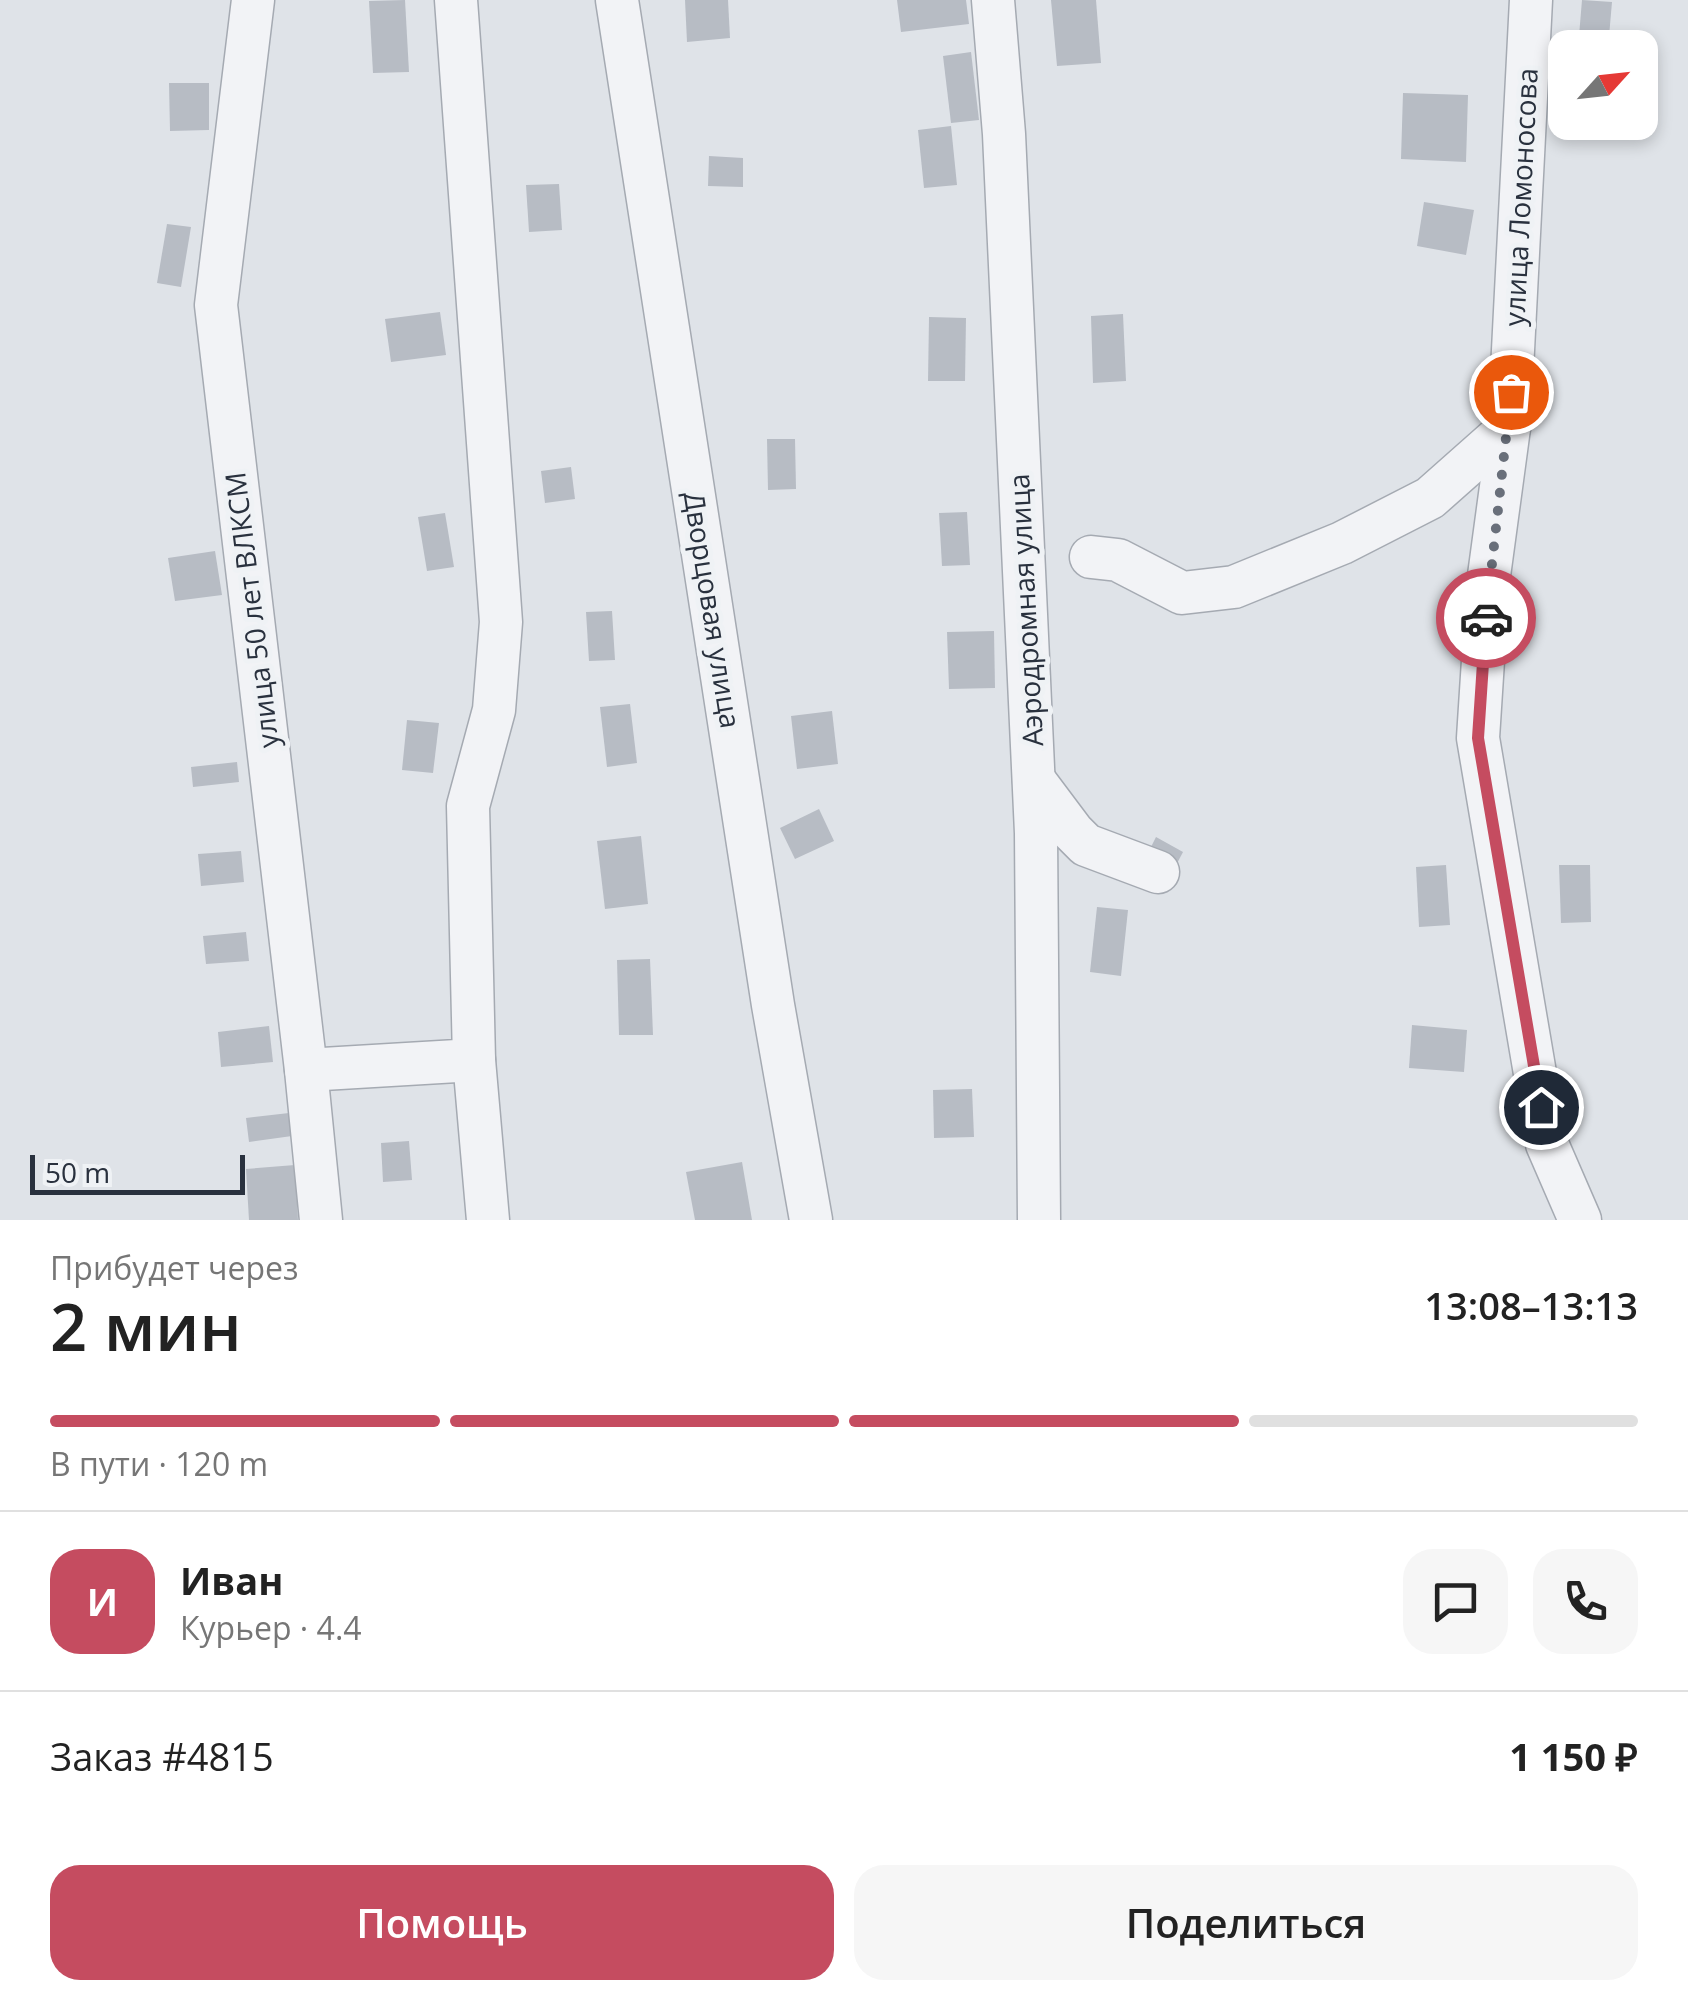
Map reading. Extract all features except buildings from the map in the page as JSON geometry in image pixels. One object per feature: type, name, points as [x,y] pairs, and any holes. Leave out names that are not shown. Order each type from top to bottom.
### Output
[{"type":"street","name":"улица 50 лет ВЛКСМ","points":[[253,0],[216,305],[306,1070],[320,1220]]},
{"type":"street","points":[[456,0],[501,622],[494,710],[468,806],[474,1060],[488,1220]]},
{"type":"street","name":"Дворцовая улица","points":[[618,0],[772,1005],[810,1220]]},
{"type":"street","name":"Аэродромная улица","points":[[993,0],[1004,134],[1034,780],[1038,1220]]},
{"type":"street","name":"улица Ломоносова","points":[[1531,0],[1509,428],[1488,583],[1478,738],[1547,1144],[1580,1220]]},
{"type":"street","points":[[1091,557],[1118,560],[1182,593],[1234,587],[1342,544],[1430,498],[1509,428]]},
{"type":"street","points":[[1034,780],[1086,844],[1158,872]]},
{"type":"street","points":[[306,1070],[474,1060]]},
{"type":"way so far","points":[[1486,618],[1511,392]]},
{"type":"route","points":[[1486,618],[1478,738],[1541,1107]]}]
